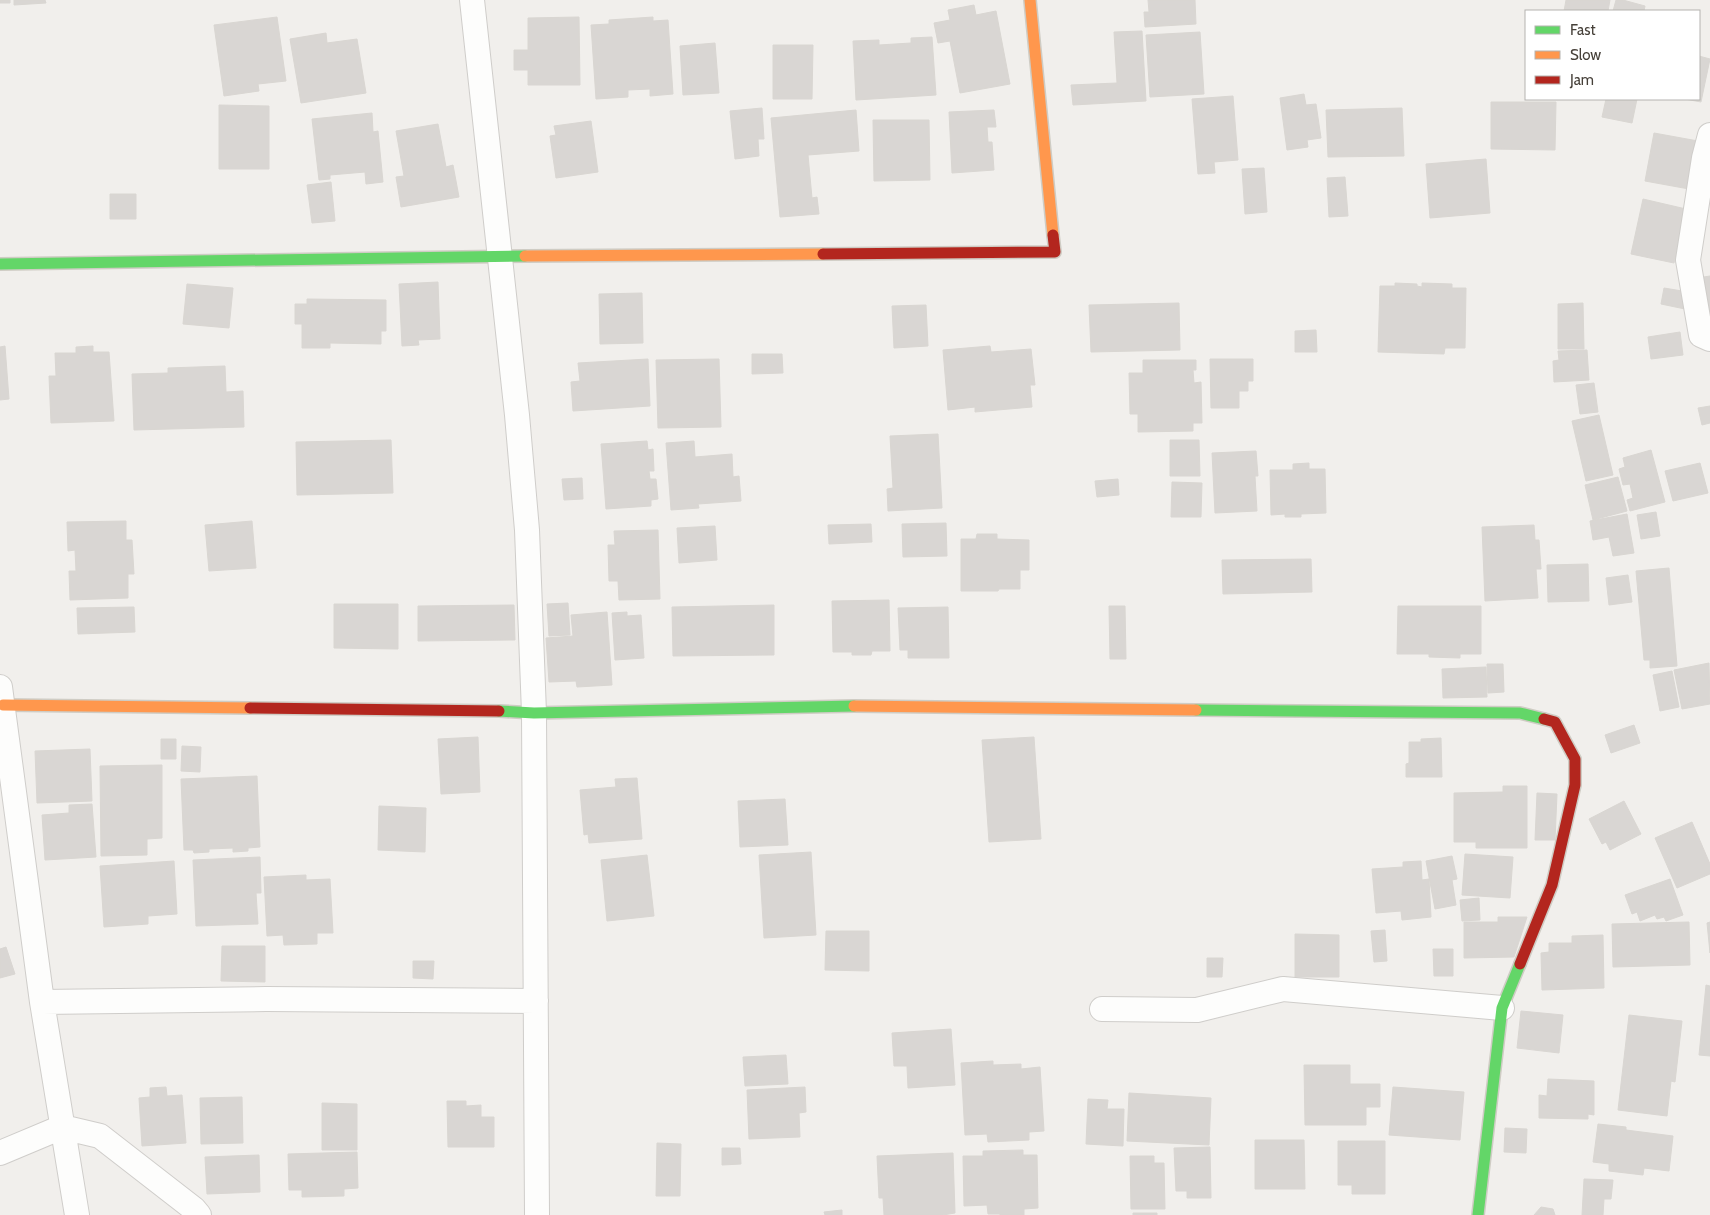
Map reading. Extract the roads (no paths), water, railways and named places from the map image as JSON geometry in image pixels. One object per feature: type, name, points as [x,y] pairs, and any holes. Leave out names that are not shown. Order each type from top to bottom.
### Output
[{"type":"street","points":[[472,0],[517,415],[527,530],[534,713],[537,1215]]},
{"type":"street","points":[[0,264],[499,256],[1054,252],[1030,0]]},
{"type":"street","points":[[1710,135],[1704,158],[1688,260],[1701,335],[1710,339]]},
{"type":"street","points":[[77,1215],[42,1002],[2,696],[534,713],[870,706],[1520,713],[1554,722],[1575,759],[1575,785],[1552,885],[1502,1008],[1478,1215]]},
{"type":"street","points":[[1102,1009],[1197,1010],[1283,989],[1502,1008]]},
{"type":"street","points":[[42,1002],[266,999],[536,1001]]},
{"type":"street","points":[[0,1153],[62,1127],[100,1136],[194,1209],[199,1215]]}]
